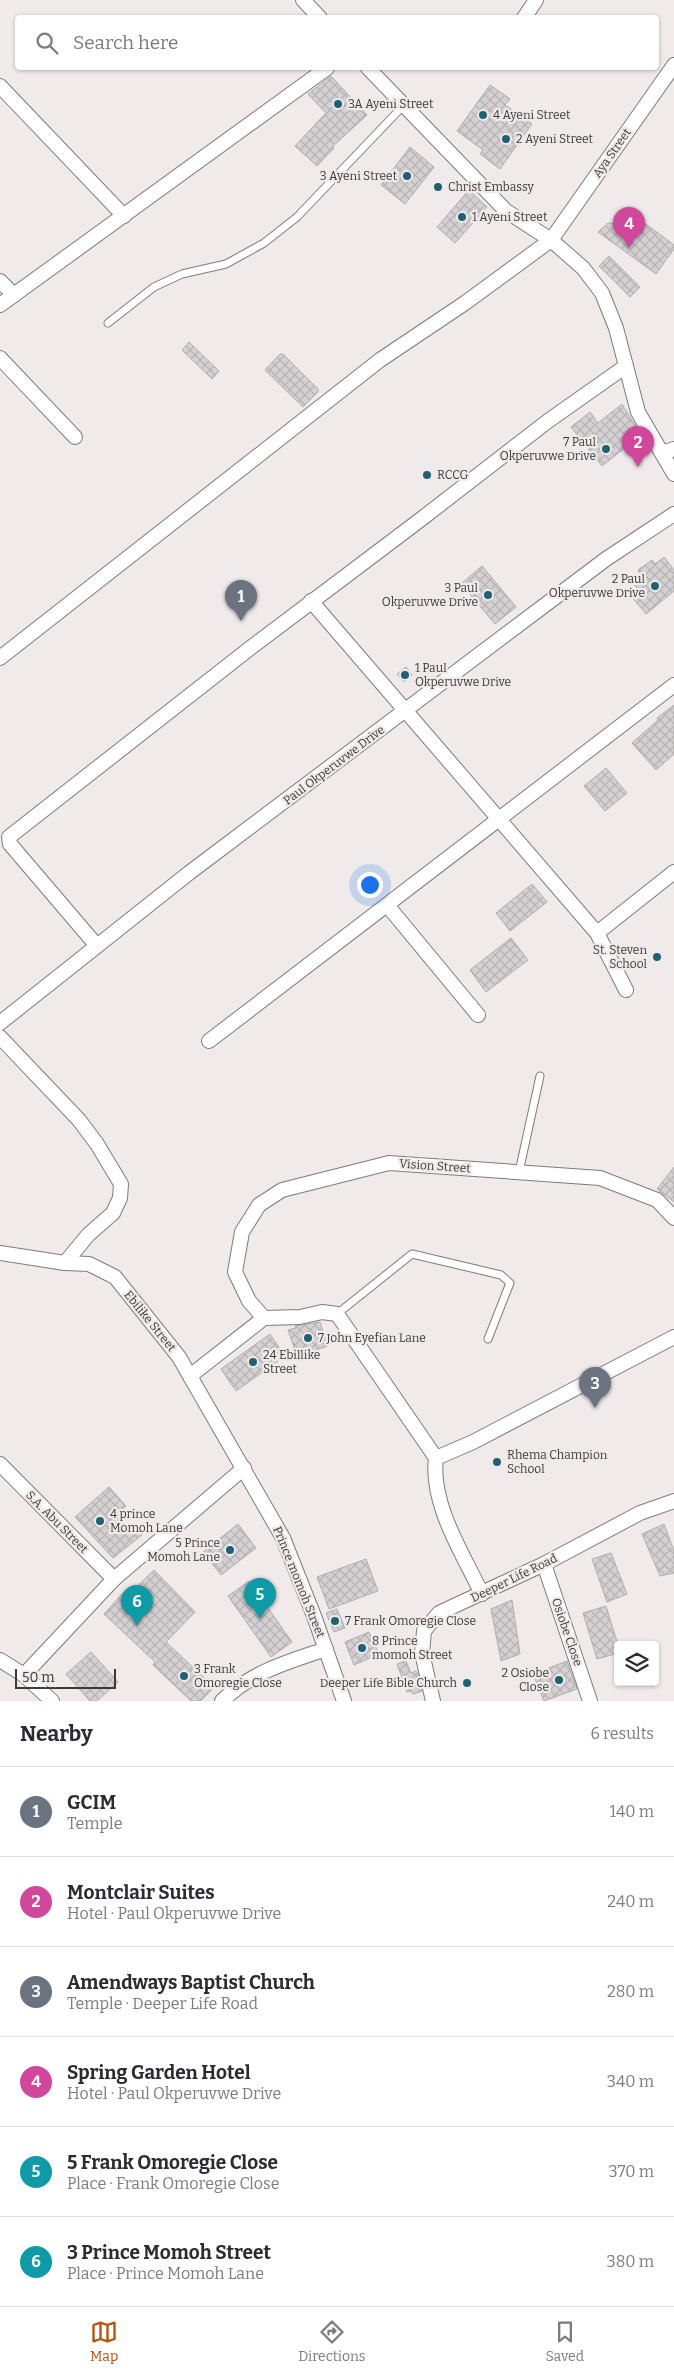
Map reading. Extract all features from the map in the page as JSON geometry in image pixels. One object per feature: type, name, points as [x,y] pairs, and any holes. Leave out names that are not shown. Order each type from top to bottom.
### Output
[{"type":"street","points":[[526,15],[536,0]]},
{"type":"street","points":[[309,2],[318,15]]},
{"type":"street","name":"Aya Street","points":[[0,658],[380,360],[465,303],[551,240],[674,65]]},
{"type":"street","points":[[0,305],[324,70]]},
{"type":"street","points":[[370,70],[506,210],[551,240],[583,268],[602,293],[616,328],[638,412],[668,451],[674,474]]},
{"type":"street","points":[[0,86],[124,216]]},
{"type":"street","points":[[0,281],[14,295]]},
{"type":"street","points":[[0,358],[75,437]]},
{"type":"street","points":[[97,946],[10,844],[9,837],[311,602],[548,421],[626,366]]},
{"type":"street","name":"Paul Okperuvwe Drive","points":[[0,1023],[189,873],[606,559],[674,514]]},
{"type":"street","points":[[311,602],[407,710],[597,933],[626,990]]},
{"type":"street","points":[[209,1041],[674,685]]},
{"type":"street","points":[[597,933],[674,872]]},
{"type":"street","points":[[387,905],[478,1015]]},
{"type":"street","points":[[0,1037],[79,1120],[97,1144],[121,1184],[120,1198],[113,1213],[88,1235],[65,1263]]},
{"type":"street","name":"Vision Street","points":[[264,1318],[249,1301],[234,1272],[242,1232],[258,1205],[282,1190],[390,1162],[600,1178],[658,1200],[674,1218]]},
{"type":"street","name":"Ebilike Street","points":[[0,1252],[65,1263],[89,1264],[115,1277],[179,1357],[244,1468]]},
{"type":"street","points":[[190,1376],[264,1318],[300,1317],[322,1312],[337,1314],[436,1458],[434,1473],[439,1501],[482,1594]]},
{"type":"street","points":[[436,1458],[473,1442],[674,1338]]},
{"type":"street","name":"S.A. Abu Street","points":[[0,1464],[114,1579]]},
{"type":"street","points":[[24,1675],[114,1579],[244,1468]]},
{"type":"street","name":"Prince momoh Street","points":[[244,1468],[283,1538],[344,1701]]},
{"type":"street","name":"Deeper Life Road","points":[[433,1701],[422,1653],[424,1631],[439,1613],[544,1564],[640,1513],[674,1501]]},
{"type":"street","name":"Osiobe Close","points":[[544,1564],[590,1701]]},
{"type":"street","points":[[222,1701],[245,1681],[273,1667],[326,1649]]},
{"type":"street","points":[[0,1660],[24,1675],[52,1701]]},
{"type":"lane","points":[[108,322],[154,287],[182,274],[226,264],[264,243],[296,217],[404,105]]},
{"type":"lane","points":[[519,1172],[540,1076]]},
{"type":"lane","points":[[337,1314],[412,1254],[501,1275],[510,1282],[488,1339]]},
{"type":"building","points":[[331,76],[367,115],[333,146],[334,148],[317,166],[295,146],[326,113],[308,94]]},
{"type":"building","points":[[490,85],[510,99],[505,105],[532,124],[500,169],[480,154],[483,150],[457,131]]},
{"type":"building","name":"3 Ayeni Street","points":[[410,147],[434,167],[405,204],[381,185]]},
{"type":"building","name":"1 Ayeni Street","points":[[469,190],[487,207],[455,243],[437,227]]},
{"type":"building","points":[[642,221],[674,245],[674,249],[656,274],[598,232],[608,223],[617,224],[629,229],[632,225],[636,229]]},
{"type":"building","points":[[609,256],[640,287],[630,297],[599,266]]},
{"type":"building","points":[[189,342],[219,371],[212,379],[182,350]]},
{"type":"building","points":[[280,354],[283,354],[318,389],[318,392],[303,407],[265,370]]},
{"type":"building","name":"7 Paul Okperuvwe Drive","points":[[622,404],[641,435],[602,466],[571,427],[590,412],[598,423]]},
{"type":"building","name":"2 Paul Okperuvwe Drive","points":[[664,557],[674,570],[674,591],[646,614],[631,596],[639,590],[632,582],[641,575],[638,570],[652,560],[655,564]]},
{"type":"building","name":"3 Paul Okperuvwe Drive","points":[[482,566],[516,607],[495,624],[461,584]]},
{"type":"building","name":"1 Paul Okperuvwe Drive","points":[[406,667],[412,675],[404,682],[397,674]]},
{"type":"building","points":[[674,705],[674,754],[656,770],[632,743],[658,720],[657,718]]},
{"type":"building","points":[[606,768],[627,793],[605,811],[584,786]]},
{"type":"building","points":[[532,884],[547,902],[510,931],[496,913]]},
{"type":"building","points":[[511,938],[528,960],[486,992],[470,970]]},
{"type":"building","points":[[674,1167],[674,1202],[657,1189]]},
{"type":"building","name":"7 John Eyefian Lane","points":[[320,1322],[328,1346],[297,1356],[288,1330],[296,1328],[295,1326]]},
{"type":"building","name":"24 Ebillike Street","points":[[270,1334],[285,1356],[236,1391],[221,1369]]},
{"type":"building","name":"4 prince Momoh Lane","points":[[109,1487],[126,1506],[115,1515],[130,1531],[134,1527],[142,1535],[113,1558],[75,1517]]},
{"type":"building","name":"5 Prince Momoh Lane","points":[[238,1524],[256,1548],[221,1575],[203,1552]]},
{"type":"building","points":[[664,1524],[674,1551],[674,1573],[660,1576],[642,1534]]},
{"type":"building","points":[[611,1553],[627,1594],[607,1602],[592,1559]]},
{"type":"building","points":[[366,1559],[378,1591],[329,1609],[317,1577]]},
{"type":"building","points":[[154,1570],[195,1612],[166,1642],[214,1687],[201,1701],[191,1701],[153,1665],[155,1662],[104,1614],[123,1593],[127,1596]]},
{"type":"building","points":[[249,1581],[292,1642],[271,1657],[228,1596]]},
{"type":"building","points":[[512,1600],[520,1654],[501,1661],[491,1609]]},
{"type":"building","points":[[606,1606],[617,1641],[614,1641],[614,1654],[597,1659],[583,1613]]},
{"type":"building","name":"7 Frank Omoregie Close","points":[[337,1609],[345,1628],[334,1632],[326,1613]]},
{"type":"building","name":"8 Prince momoh Street","points":[[369,1632],[379,1654],[354,1665],[345,1642]]},
{"type":"building","points":[[91,1652],[118,1682],[97,1701],[90,1701],[66,1674]]},
{"type":"building","points":[[406,1661],[411,1673],[416,1671],[418,1674],[422,1691],[413,1694],[411,1691],[407,1692],[397,1664]]},
{"type":"building","name":"2 Osiobe Close","points":[[567,1661],[577,1689],[544,1701],[533,1674]]},
{"type":"place","name":"3A Ayeni Street","points":[[338,104]]},
{"type":"place","name":"4 Ayeni Street","points":[[483,115]]},
{"type":"place","name":"2 Ayeni Street","points":[[506,139]]},
{"type":"place","name":"3 Ayeni Street","points":[[407,176]]},
{"type":"place","name":"Christ Embassy","points":[[438,187]]},
{"type":"place","name":"1 Ayeni Street","points":[[462,217]]},
{"type":"place","name":"Spring Garden Hotel","points":[[629,248]]},
{"type":"place","name":"7 Paul Okperuvwe Drive","points":[[606,449]]},
{"type":"place","name":"Montclair Suites","points":[[638,467]]},
{"type":"place","name":"RCCG","points":[[427,475]]},
{"type":"place","name":"2 Paul Okperuvwe Drive","points":[[655,586]]},
{"type":"place","name":"3 Paul Okperuvwe Drive","points":[[488,595]]},
{"type":"place","name":"GCIM","points":[[241,621]]},
{"type":"place","name":"1 Paul Okperuvwe Drive","points":[[405,675]]},
{"type":"place","name":"St. Steven School","points":[[657,957]]},
{"type":"place","name":"7 John Eyefian Lane","points":[[308,1338]]},
{"type":"place","name":"24 Ebillike Street","points":[[253,1362]]},
{"type":"place","name":"Amendways Baptist Church","points":[[595,1408]]},
{"type":"place","name":"Rhema Champion School","points":[[497,1462]]},
{"type":"place","name":"4 prince Momoh Lane","points":[[100,1521]]},
{"type":"place","name":"5 Prince Momoh Lane","points":[[230,1550]]},
{"type":"place","name":"5 Frank Omoregie Close","points":[[260,1619]]},
{"type":"place","name":"7 Frank Omoregie Close","points":[[335,1621]]},
{"type":"place","name":"3 Prince Momoh Street","points":[[137,1626]]},
{"type":"place","name":"8 Prince momoh Street","points":[[362,1648]]},
{"type":"place","name":"3 Frank Omoregie Close","points":[[184,1676]]},
{"type":"place","name":"2 Osiobe Close","points":[[559,1680]]},
{"type":"place","name":"Deeper Life Bible Church","points":[[467,1683]]}]
